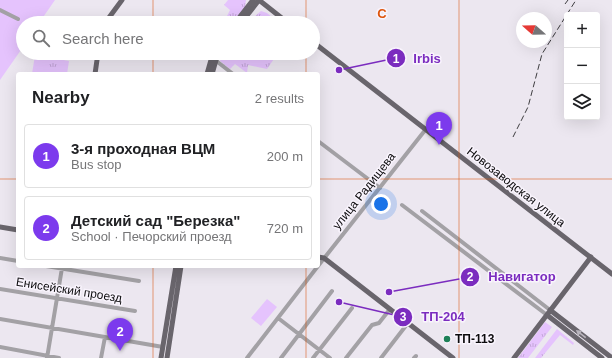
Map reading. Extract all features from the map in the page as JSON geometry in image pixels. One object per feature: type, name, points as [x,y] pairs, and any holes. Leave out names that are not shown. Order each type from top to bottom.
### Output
[{"type":"main road","points":[[110,16],[122,0]]},
{"type":"main road","points":[[245,16],[253,0]]},
{"type":"main road","points":[[242,16],[259,0],[279,16]]},
{"type":"main road","name":"Новозаводская улица","points":[[320,47],[612,274]]},
{"type":"main road","points":[[95,72],[97,60]]},
{"type":"main road","points":[[207,72],[210,60]]},
{"type":"main road","points":[[212,72],[215,60]]},
{"type":"main road","points":[[0,227],[16,230]]},
{"type":"main road","points":[[514,358],[591,257]]},
{"type":"main road","points":[[321,258],[454,358]]},
{"type":"main road","points":[[161,358],[176,268]]},
{"type":"main road","points":[[167,358],[181,268]]},
{"type":"main road","points":[[548,313],[602,358]]},
{"type":"main road","points":[[548,313],[612,358]]},
{"type":"street","points":[[0,10],[16,18]]},
{"type":"street","points":[[215,60],[230,72]]},
{"type":"street","name":"улица Радищева","points":[[321,258],[380,188],[426,129]]},
{"type":"street","points":[[320,143],[380,188]]},
{"type":"street","points":[[402,205],[548,313]]},
{"type":"street","points":[[422,211],[548,313]]},
{"type":"street","points":[[0,258],[16,261]]},
{"type":"street","points":[[48,356],[62,268]]},
{"type":"street","points":[[68,268],[139,281]]},
{"type":"street","name":"улица Радищева","points":[[247,358],[316,268]]},
{"type":"street","name":"Енисейский проезд","points":[[0,289],[135,311]]},
{"type":"street","points":[[281,358],[332,291]]},
{"type":"street","points":[[313,358],[352,308]]},
{"type":"street","points":[[346,358],[372,325],[379,323],[390,309]]},
{"type":"street","points":[[278,318],[330,358]]},
{"type":"street","points":[[0,319],[163,348]]},
{"type":"street","points":[[380,358],[408,323]]},
{"type":"street","points":[[101,358],[104,337]]},
{"type":"street","points":[[0,348],[59,358]]},
{"type":"green space","points":[[0,0],[55,0],[44,16],[16,16],[16,57],[0,80]]},
{"type":"green space","points":[[228,0],[246,0],[245,7],[238,16],[227,16],[230,10],[224,5]]},
{"type":"green space","points":[[261,11],[271,16],[255,16]]},
{"type":"green space","points":[[34,60],[69,61],[67,72],[32,72]]},
{"type":"green space","points":[[273,60],[267,69],[248,65],[247,72],[235,64],[230,69],[220,61]]},
{"type":"green space","points":[[267,299],[277,307],[261,326],[251,318]]},
{"type":"green space","points":[[545,322],[552,327],[528,358],[518,358]]},
{"type":"green space","points":[[557,329],[574,343],[573,345],[560,335],[541,358],[535,358]]},
{"type":"railway","points":[[565,4],[568,0]]},
{"type":"railway","points":[[513,137],[528,107],[542,54],[576,0]]},
{"type":"place","name":"Irbis","points":[[339,70]]},
{"type":"place","name":"3-я проходная ВЦМ","points":[[439,145]]},
{"type":"place","name":"Навигатор","points":[[389,292]]},
{"type":"place","name":"ТП-204","points":[[339,302]]},
{"type":"place","name":"ТП-113","points":[[447,339]]},
{"type":"place","name":"Детский сад \"Березка\"","points":[[120,351]]}]
